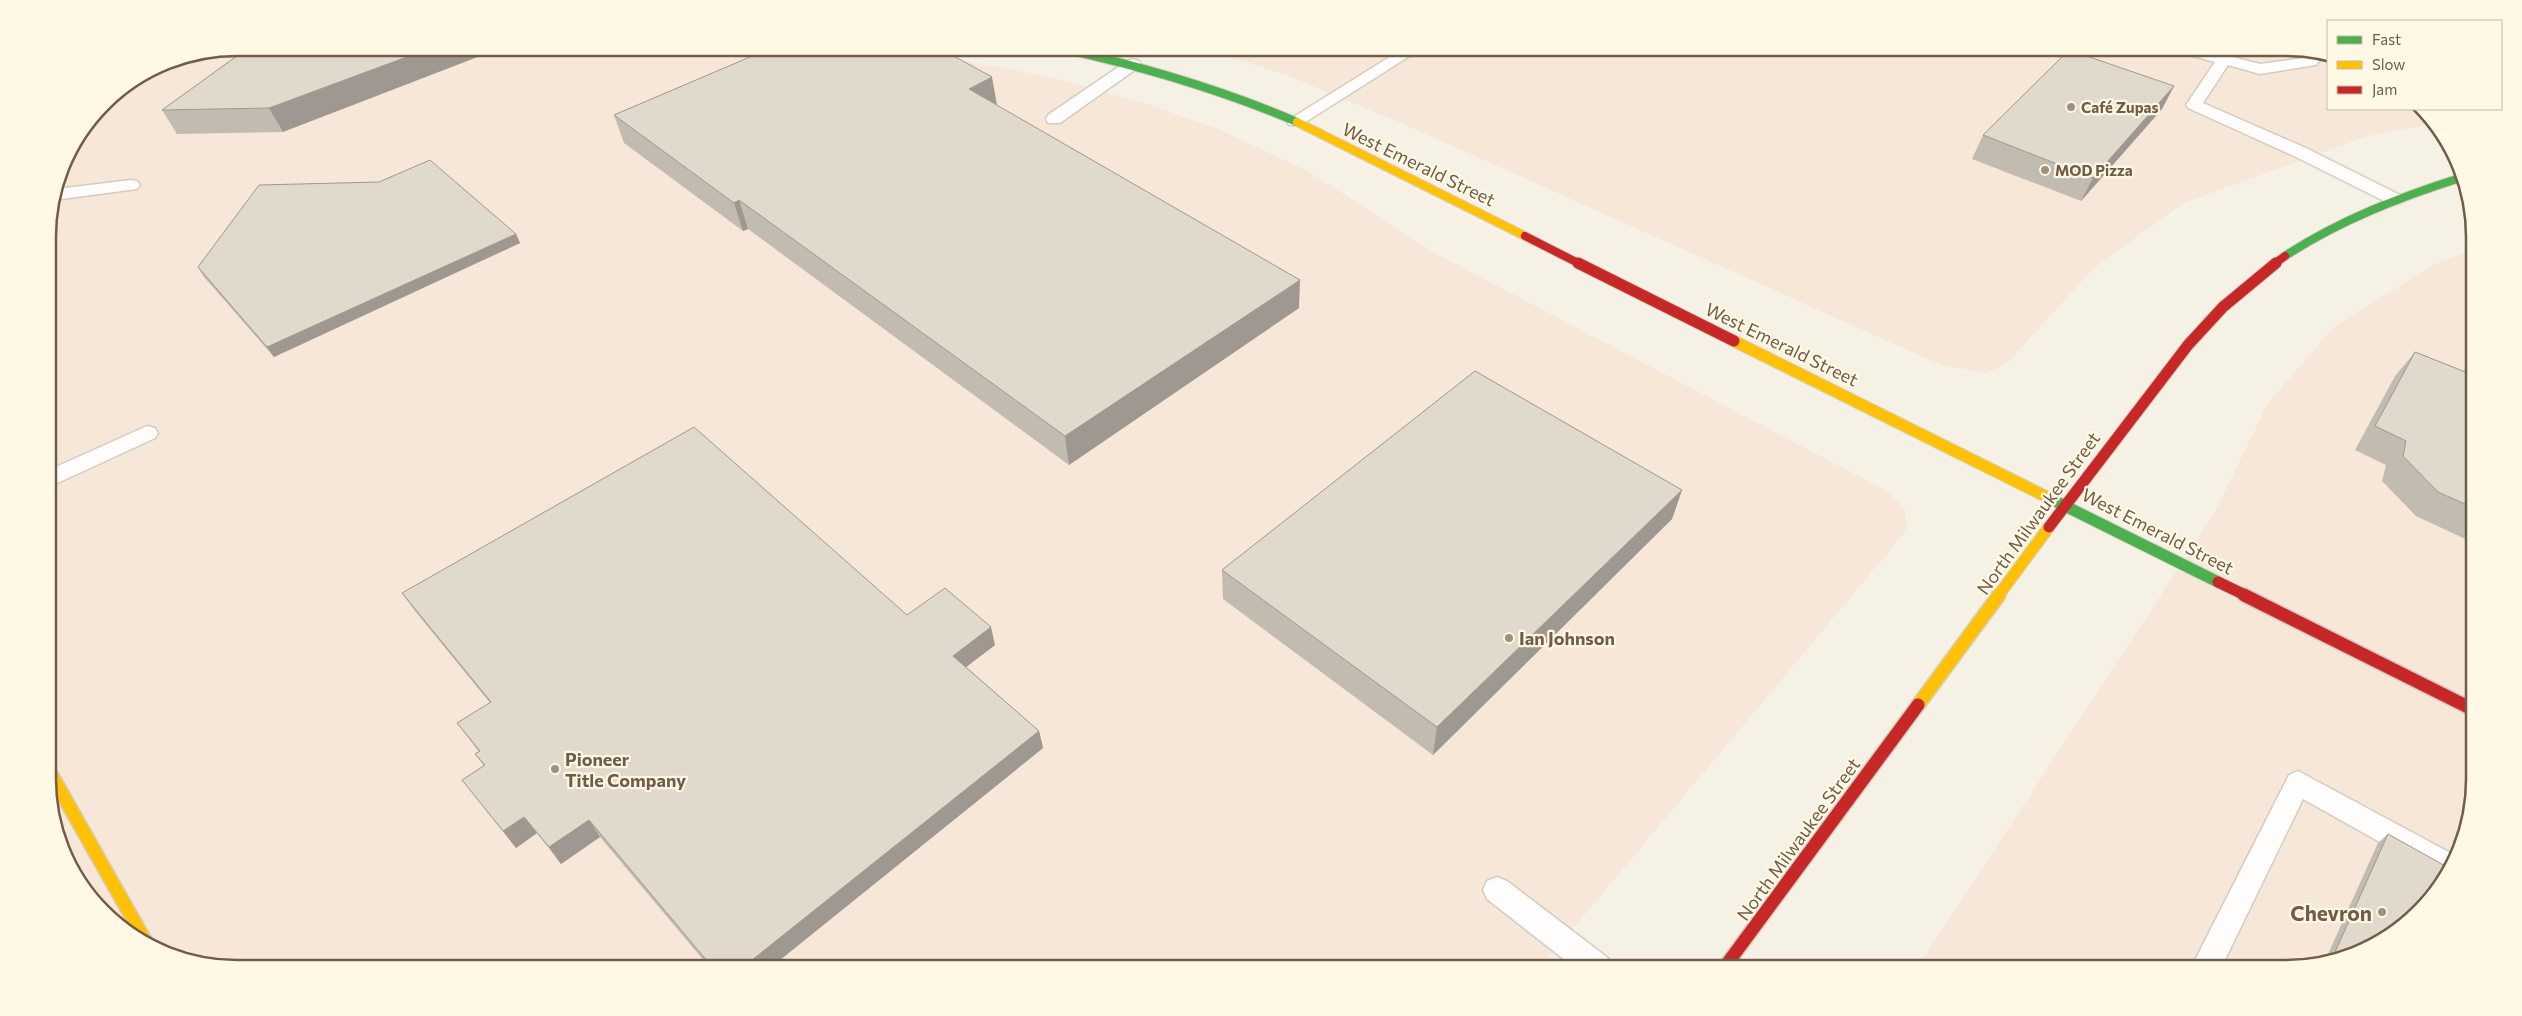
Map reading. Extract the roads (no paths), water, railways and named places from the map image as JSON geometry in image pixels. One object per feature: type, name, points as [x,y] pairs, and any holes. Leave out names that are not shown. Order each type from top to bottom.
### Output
[{"type":"main road","name":"West Emerald Street","points":[[1096,56],[1133,64],[1234,97],[1295,121],[2066,504],[2466,706]]},
{"type":"main road","name":"North Milwaukee Street","points":[[1730,960],[2177,356],[2220,307],[2256,275],[2300,245],[2394,199],[2456,179]]},
{"type":"main road","points":[[56,784],[138,930]]},
{"type":"lane","points":[[1295,121],[1401,56]]},
{"type":"lane","points":[[2209,56],[2260,69],[2310,62],[2313,59]]},
{"type":"lane","points":[[2224,60],[2194,105],[2300,152],[2394,199]]},
{"type":"lane","points":[[1054,119],[1133,64]]},
{"type":"lane","points":[[61,194],[130,185]]},
{"type":"lane","points":[[56,476],[147,433]]},
{"type":"lane","points":[[2210,960],[2298,783],[2445,864]]},
{"type":"lane","points":[[1497,890],[1588,960]]},
{"type":"place","name":"Café Zupas","points":[[2071,107]]},
{"type":"place","name":"MOD Pizza","points":[[2045,170]]},
{"type":"place","name":"Ian Johnson","points":[[1509,638]]},
{"type":"place","name":"Pioneer Title Company","points":[[555,769]]},
{"type":"place","name":"Chevron","points":[[2382,912]]}]
